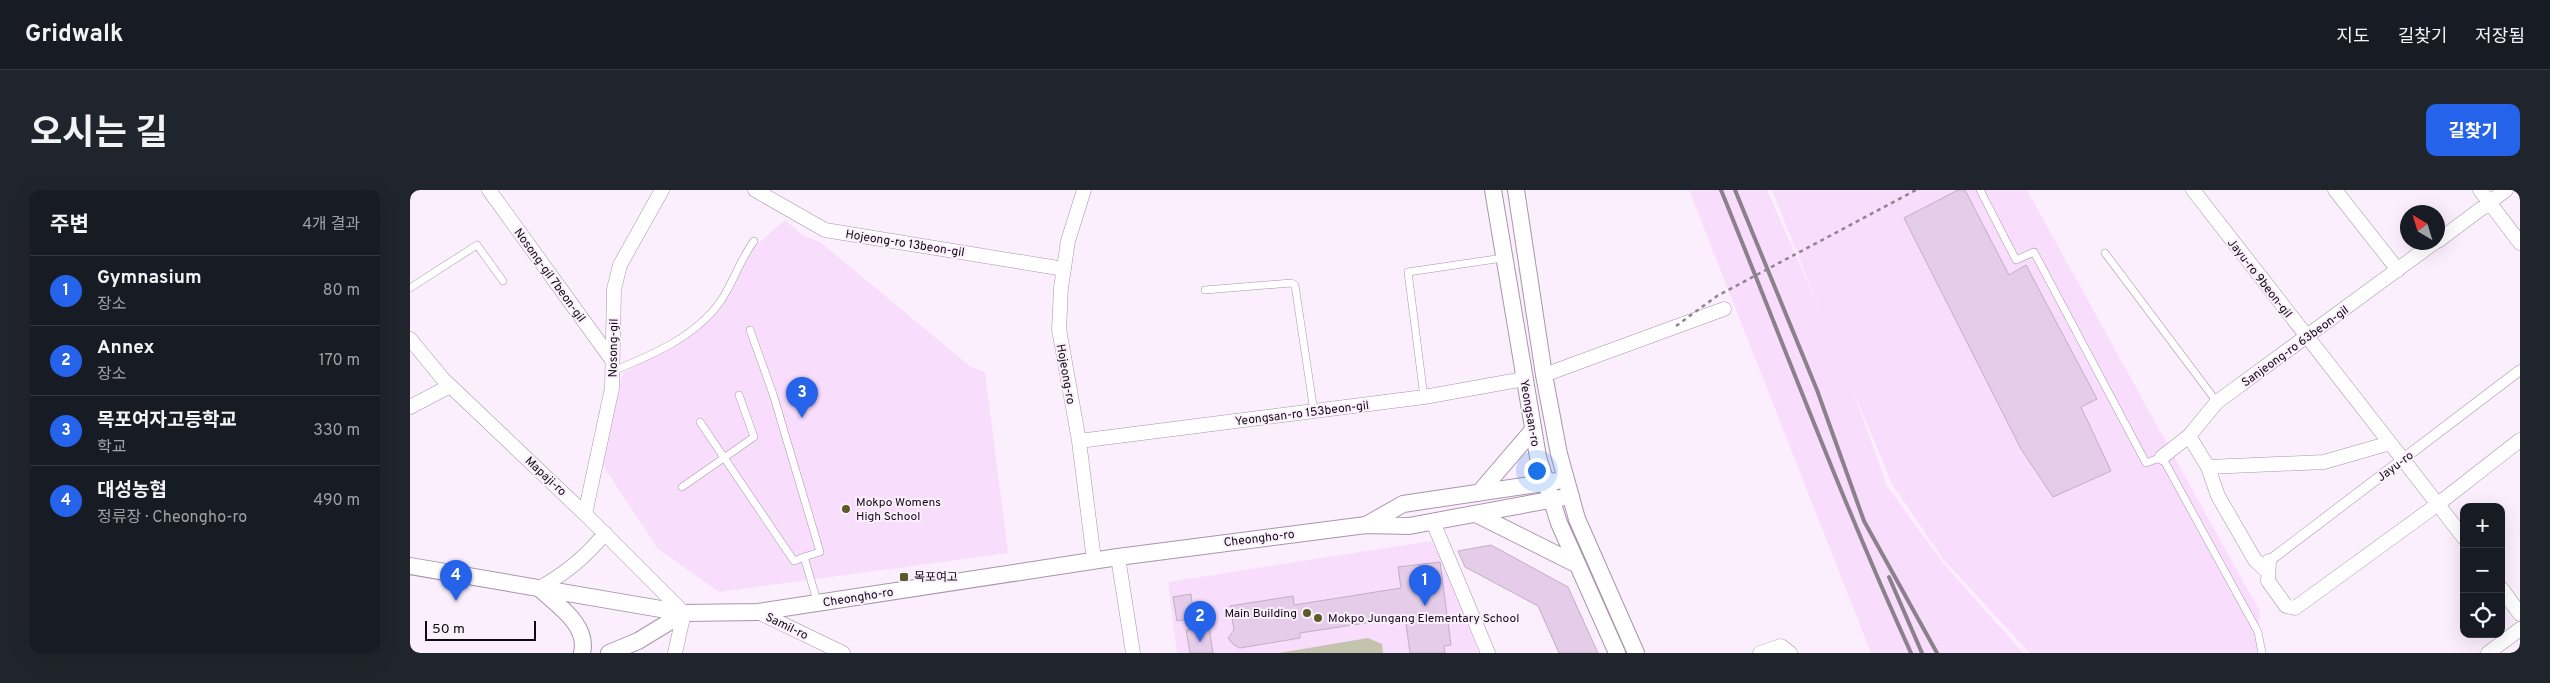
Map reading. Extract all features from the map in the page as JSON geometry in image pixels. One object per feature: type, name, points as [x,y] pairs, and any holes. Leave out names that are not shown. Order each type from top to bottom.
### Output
[{"type":"street","name":"Nosong-gil 7beon-gil","points":[[488,190],[613,365]]},
{"type":"street","name":"Nosong-gil","points":[[585,514],[612,388],[617,276],[620,265],[662,190]]},
{"type":"street","name":"Hojeong-ro 13beon-gil","points":[[755,190],[825,230],[1064,269]]},
{"type":"street","name":"Hojeong-ro","points":[[1084,190],[1068,241],[1059,328],[1079,441],[1094,560]]},
{"type":"street","name":"Yeongsan-ro","points":[[1493,190],[1538,457],[1552,500],[1578,565],[1617,653]]},
{"type":"street","name":"Yeongsan-ro","points":[[1516,190],[1544,375],[1570,496],[1577,519],[1636,653]]},
{"type":"street","name":"Jayu-ro 9beon-gil","points":[[2193,190],[2460,533]]},
{"type":"street","points":[[2335,190],[2398,270]]},
{"type":"street","points":[[2480,190],[2520,242]]},
{"type":"street","name":"Sanjeong-ro 63beon-gil","points":[[2445,235],[2506,190]]},
{"type":"street","name":"Sanjeong-ro 63beon-gil","points":[[2162,457],[2190,436],[2217,402],[2425,250]]},
{"type":"street","points":[[1544,375],[1724,309]]},
{"type":"street","name":"Mapaji-ro","points":[[410,339],[422,356],[450,386],[585,514],[684,613]]},
{"type":"street","name":"Jayu-ro","points":[[2269,567],[2404,459],[2520,370]]},
{"type":"street","name":"Yeongsan-ro 153beon-gil","points":[[1079,441],[1424,397],[1524,379]]},
{"type":"street","points":[[410,408],[450,386]]},
{"type":"street","points":[[1479,493],[1533,430]]},
{"type":"street","points":[[2190,436],[2208,467],[2218,496],[2255,560],[2269,567],[2268,582],[2286,606],[2295,608],[2438,504],[2520,440]]},
{"type":"street","points":[[2208,467],[2324,462],[2390,442]]},
{"type":"street","name":"Cheongho-ro","points":[[1366,525],[1403,504],[1566,479]]},
{"type":"street","name":"Cheongho-ro","points":[[410,566],[684,613],[758,612],[1118,556],[1366,525],[1409,526],[1570,496]]},
{"type":"street","points":[[1476,514],[1578,565]]},
{"type":"street","points":[[1433,522],[1488,653]]},
{"type":"street","points":[[582,653],[584,643],[578,627],[567,613],[539,588],[572,567],[605,534]]},
{"type":"street","points":[[1118,556],[1133,653]]},
{"type":"street","points":[[2505,593],[2520,614]]},
{"type":"street","name":"Samil-ro","points":[[758,612],[843,653]]},
{"type":"street","points":[[609,653],[638,641],[684,613]]},
{"type":"street","points":[[675,653],[684,613]]},
{"type":"street","points":[[2488,653],[2520,629]]},
{"type":"street","points":[[1760,653],[1781,646],[1790,653]]},
{"type":"lane","points":[[1980,190],[2016,260],[2034,252],[2146,463],[2162,457],[2258,632],[2262,653]]},
{"type":"lane","points":[[613,365],[666,347],[708,315],[720,302],[738,265],[754,241]]},
{"type":"lane","points":[[410,288],[476,245],[503,281]]},
{"type":"lane","points":[[2105,253],[2217,402]]},
{"type":"lane","points":[[1424,397],[1408,272],[1504,258]]},
{"type":"lane","points":[[1204,290],[1291,283],[1295,285],[1314,412]]},
{"type":"lane","points":[[700,422],[794,561],[820,552],[773,394],[750,330]]},
{"type":"lane","points":[[682,487],[754,437],[739,395]]},
{"type":"lane","points":[[804,557],[818,604]]},
{"type":"path","points":[[1676,326],[1717,296],[1916,190]]},
{"type":"shaded area","points":[[1689,190],[1767,190],[1822,315],[1772,190],[2027,190],[2260,612],[2257,653],[2030,653],[1943,559],[1892,484],[1851,385],[1887,486],[1943,563],[2023,653],[1871,653]]},
{"type":"shaded area","points":[[785,220],[804,236],[820,242],[971,367],[985,372],[1008,553],[719,592],[658,549],[602,464],[623,373],[674,345],[710,319],[717,311],[752,249]]},
{"type":"shaded area","name":"Mokpo Jungang Elementary School","points":[[1431,541],[1436,548],[1479,653],[1177,653],[1168,582]]},
{"type":"green space","points":[[1368,638],[1382,644],[1383,653],[1279,653]]},
{"type":"building","points":[[1958,190],[1965,190],[2009,275],[2026,265],[2097,399],[2081,407],[2111,471],[2053,497],[2021,449],[1904,218]]},
{"type":"building","points":[[1491,545],[1568,587],[1598,653],[1559,653],[1538,606],[1465,567],[1458,551]]},
{"type":"building","points":[[1440,562],[1451,645],[1444,646],[1445,653],[1410,653],[1405,617],[1300,633],[1300,638],[1240,648],[1234,645],[1228,638],[1234,630],[1230,606],[1293,596],[1294,605],[1401,588],[1398,567]]},
{"type":"building","points":[[1191,594],[1194,618],[1177,621],[1173,597]]},
{"type":"building","points":[[1209,627],[1213,653],[1190,653],[1186,630]]},
{"type":"railway","points":[[1721,190],[1837,481],[1911,653]]},
{"type":"railway","points":[[1735,190],[1817,390],[1864,521],[1937,653]]},
{"type":"railway","points":[[1889,577],[1922,653]]},
{"type":"place","name":"목포여자고등학교","points":[[802,418]]},
{"type":"place","name":"Mokpo Womens High School","points":[[846,509]]},
{"type":"place","name":"목포여고","points":[[904,577]]},
{"type":"place","name":"대성농협","points":[[456,601]]},
{"type":"place","name":"Gymnasium","points":[[1425,606]]},
{"type":"place","name":"Main Building","points":[[1307,613]]},
{"type":"place","name":"Mokpo Jungang Elementary School","points":[[1318,618]]},
{"type":"place","name":"Annex","points":[[1200,642]]}]
